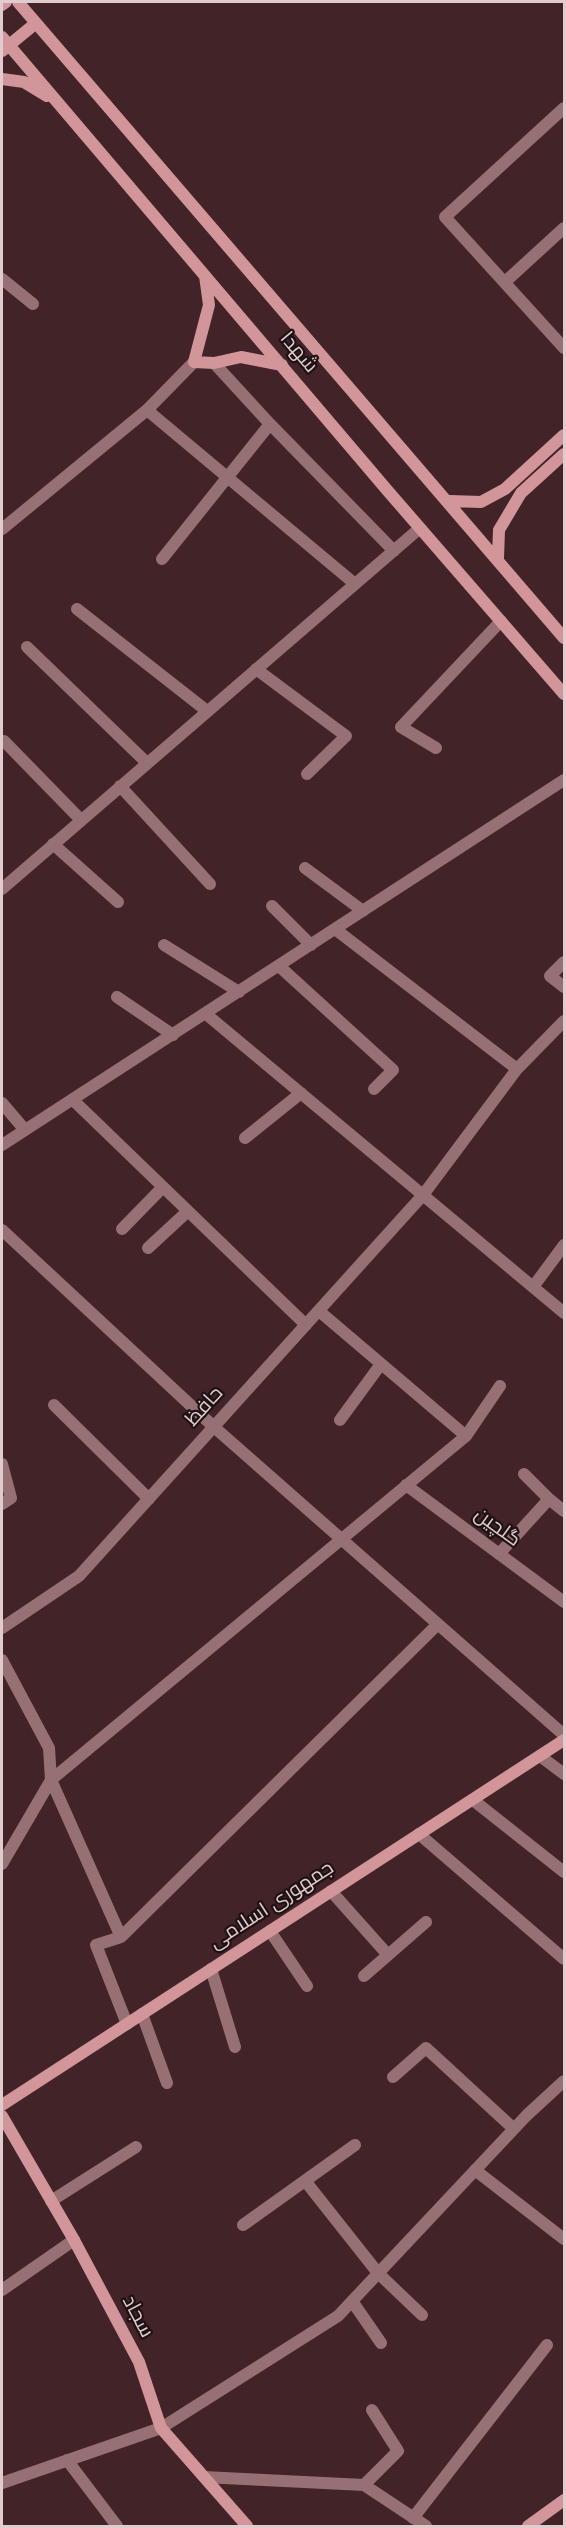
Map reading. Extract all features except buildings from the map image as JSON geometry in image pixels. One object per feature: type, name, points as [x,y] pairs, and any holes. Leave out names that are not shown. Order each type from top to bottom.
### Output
[{"type":"main road","points":[[2,5],[6,2]]},
{"type":"main road","name":"شهدا","points":[[18,2],[405,453],[450,501],[564,638]]},
{"type":"main road","points":[[4,44],[36,23]]},
{"type":"main road","name":"شهدا","points":[[4,44],[59,104],[564,694]]},
{"type":"main road","points":[[2,79],[24,82],[59,104]]},
{"type":"main road","points":[[205,274],[209,305],[194,362],[213,363],[241,357],[282,365]]},
{"type":"main road","points":[[450,501],[481,502],[505,489],[564,435]]},
{"type":"main road","points":[[498,558],[499,530],[521,493],[564,454]]},
{"type":"main road","name":"جمهوری اسلامی","points":[[2,2105],[564,1740]]},
{"type":"main road","name":"سجاد","points":[[2,2116],[74,2240],[139,2362],[161,2428],[247,2526]]},
{"type":"main road","points":[[528,2526],[564,2500]]},
{"type":"street","points":[[564,108],[445,217],[564,348]]},
{"type":"street","points":[[505,282],[564,228]]},
{"type":"street","points":[[2,279],[33,304]]},
{"type":"street","points":[[2,529],[147,410],[194,362]]},
{"type":"street","points":[[213,363],[394,550]]},
{"type":"street","points":[[147,410],[355,584]]},
{"type":"street","points":[[162,559],[226,476],[270,424]]},
{"type":"street","points":[[4,883],[53,844],[420,528]]},
{"type":"street","points":[[77,609],[207,711]]},
{"type":"street","points":[[436,748],[401,727],[501,621]]},
{"type":"street","points":[[27,647],[147,763]]},
{"type":"street","points":[[256,669],[346,736],[306,774]]},
{"type":"street","points":[[4,741],[81,820]]},
{"type":"street","points":[[2,1145],[564,780]]},
{"type":"street","points":[[120,786],[210,884]]},
{"type":"street","points":[[53,844],[118,902]]},
{"type":"street","points":[[305,868],[363,911]]},
{"type":"street","points":[[272,906],[311,945]]},
{"type":"street","points":[[335,929],[517,1069]]},
{"type":"street","points":[[164,945],[239,992]]},
{"type":"street","points":[[564,962],[550,976],[564,987]]},
{"type":"street","points":[[279,966],[393,1070],[374,1089]]},
{"type":"street","points":[[117,997],[173,1035]]},
{"type":"street","points":[[206,1014],[564,1313]]},
{"type":"street","name":"حافظ","points":[[2,1628],[80,1576],[423,1195],[517,1069],[564,1021]]},
{"type":"street","points":[[245,1138],[301,1093]]},
{"type":"street","points":[[73,1100],[306,1325]]},
{"type":"street","points":[[2,1102],[25,1130]]},
{"type":"street","points":[[122,1229],[163,1187]]},
{"type":"street","points":[[148,1248],[188,1211]]},
{"type":"street","points":[[2,1230],[214,1427],[564,1735]]},
{"type":"street","points":[[533,1287],[564,1245]]},
{"type":"street","points":[[319,1311],[466,1436]]},
{"type":"street","points":[[340,1420],[381,1364]]},
{"type":"street","points":[[2,1864],[51,1780],[466,1436],[500,1386]]},
{"type":"street","points":[[54,1405],[149,1498]]},
{"type":"street","points":[[2,1464],[11,1498],[2,1504]]},
{"type":"street","points":[[524,1474],[549,1499],[564,1510]]},
{"type":"street","name":"گلچین","points":[[406,1485],[564,1602]]},
{"type":"street","points":[[499,1554],[549,1499]]},
{"type":"street","points":[[127,2024],[96,1944],[121,1937],[438,1624]]},
{"type":"street","points":[[2,1660],[49,1748],[51,1780],[121,1937]]},
{"type":"street","points":[[540,1756],[564,1774]]},
{"type":"street","points":[[473,1800],[564,1872]]},
{"type":"street","points":[[420,1834],[564,1959]]},
{"type":"street","points":[[331,1891],[388,1955]]},
{"type":"street","points":[[364,1976],[426,1922]]},
{"type":"street","points":[[270,1931],[307,1986]]},
{"type":"street","points":[[211,1969],[235,2047]]},
{"type":"street","points":[[142,2014],[167,2083]]},
{"type":"street","points":[[393,2077],[426,2048],[514,2129]]},
{"type":"street","points":[[2,2483],[161,2428],[338,2316],[514,2129],[564,2081]]},
{"type":"street","points":[[243,2225],[306,2182],[354,2145]]},
{"type":"street","points":[[51,2202],[136,2148]]},
{"type":"street","points":[[475,2170],[564,2240]]},
{"type":"street","points":[[306,2182],[378,2273],[422,2315]]},
{"type":"street","points":[[2,2290],[74,2240]]},
{"type":"street","points":[[351,2301],[381,2343]]},
{"type":"street","points":[[413,2518],[547,2345]]},
{"type":"street","points":[[364,2486],[398,2451],[372,2410]]},
{"type":"street","points":[[67,2460],[117,2526]]},
{"type":"street","points":[[204,2477],[364,2486],[426,2526]]}]
